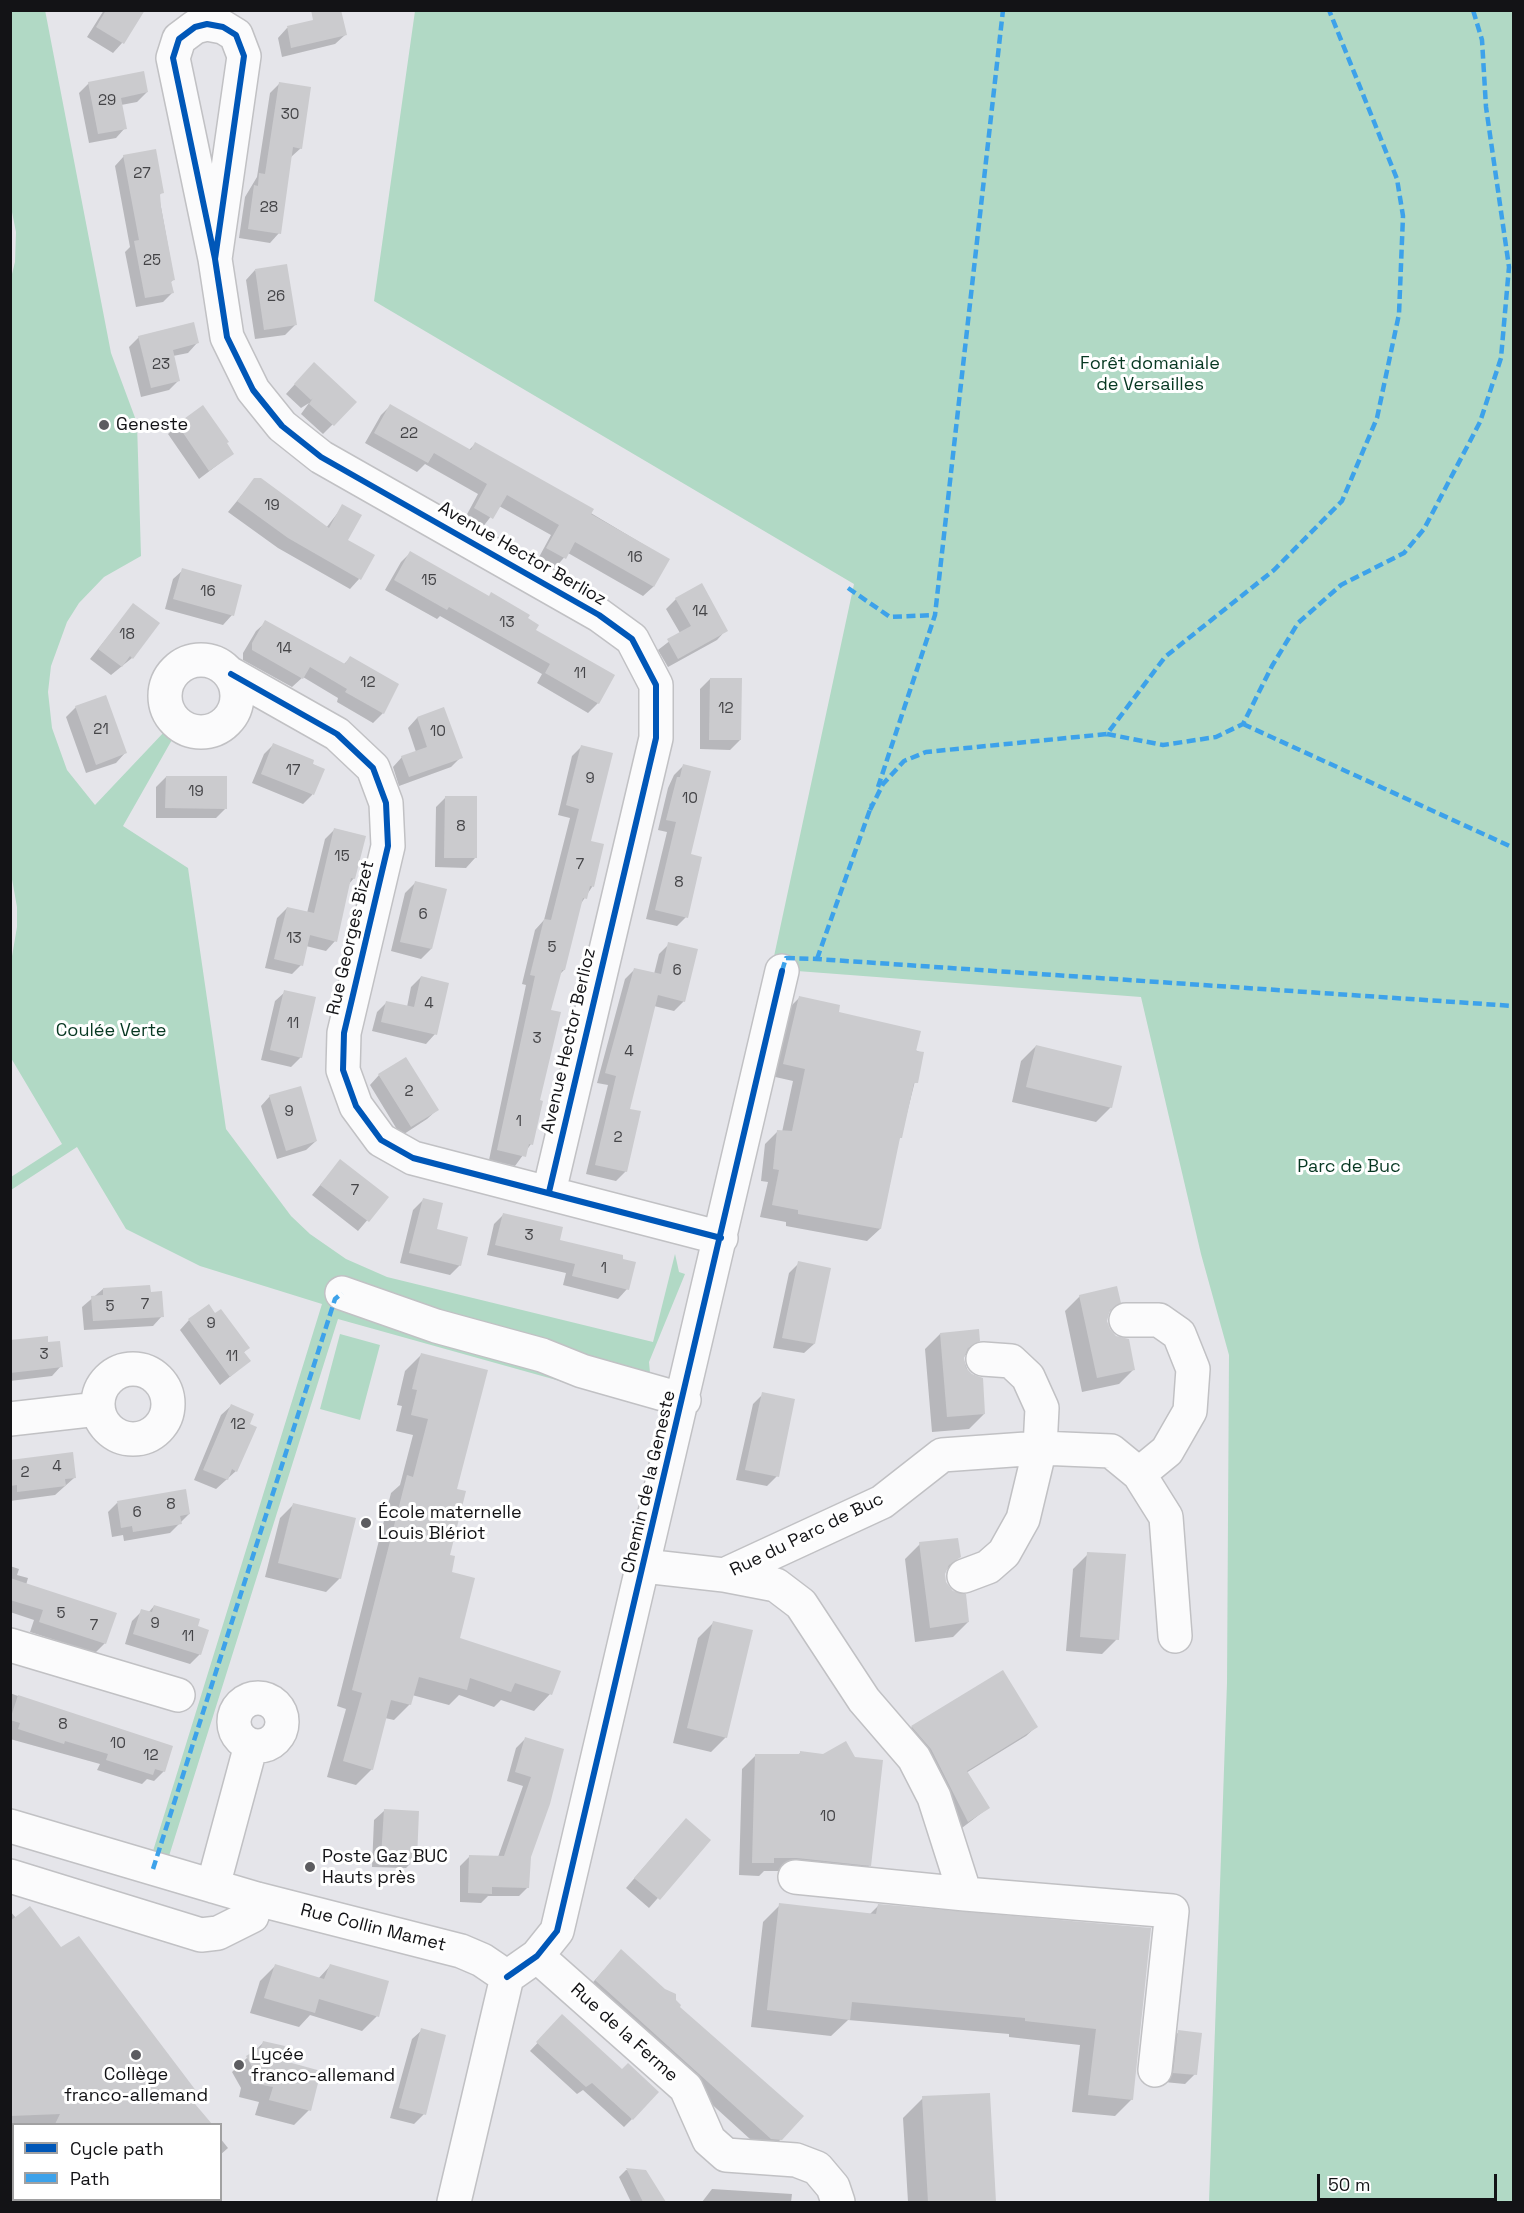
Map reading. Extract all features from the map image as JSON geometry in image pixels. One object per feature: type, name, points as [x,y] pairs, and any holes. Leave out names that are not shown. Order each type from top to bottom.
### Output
[{"type":"street","name":"Avenue Hector Berlioz","points":[[215,259],[244,56],[236,35],[223,27],[207,24],[195,27],[179,39],[173,58],[215,259],[227,337],[253,390],[282,426],[321,457],[598,615],[632,639],[656,685],[656,738],[549,1192]]},
{"type":"street","name":"Rue Georges Bizet","points":[[300,714],[255,716],[227,721],[207,732],[184,728],[168,711],[165,688],[178,668],[194,660],[211,661],[337,734],[373,768],[386,803],[388,846],[344,1033],[343,1070],[356,1106],[381,1140],[413,1158],[722,1238]]},
{"type":"street","points":[[227,721],[237,703],[238,693],[231,674]]},
{"type":"street","name":"Chemin de la Geneste","points":[[507,1977],[537,1956],[558,1931],[722,1238],[782,971]]},
{"type":"street","points":[[342,1293],[436,1326],[542,1355],[582,1371],[684,1400]]},
{"type":"street","points":[[1126,1320],[1159,1320],[1179,1334],[1192,1369],[1190,1411],[1167,1451],[1139,1474]]},
{"type":"street","points":[[964,1576],[988,1567],[1004,1553],[1023,1519],[1040,1448],[1042,1408],[1028,1377],[1011,1361],[983,1359]]},
{"type":"street","points":[[10,1419],[98,1409]]},
{"type":"street","name":"Rue du Parc de Buc","points":[[644,1566],[724,1575],[882,1502],[942,1455],[1040,1448],[1112,1451],[1139,1474],[1166,1517],[1175,1636]]},
{"type":"street","points":[[724,1575],[776,1585],[801,1604],[864,1700],[914,1758],[934,1797],[965,1894]]},
{"type":"street","points":[[10,1645],[178,1695]]},
{"type":"street","points":[[213,1886],[251,1745]]},
{"type":"street","name":"Rue Collin Mamet","points":[[10,1826],[258,1899],[461,1951],[482,1960],[507,1977]]},
{"type":"street","points":[[10,1876],[201,1935],[218,1933],[252,1916],[258,1899]]},
{"type":"street","points":[[795,1877],[1172,1911],[1155,2070]]},
{"type":"street","name":"Rue de la Ferme","points":[[537,1956],[686,2088],[709,2140],[726,2156],[796,2160],[818,2168],[833,2187],[838,2202]]},
{"type":"street","points":[[454,2202],[507,1977]]},
{"type":"green space","name":"Coulée Verte","points":[[45,10],[111,353],[137,423],[141,556],[104,577],[79,603],[67,622],[51,666],[48,692],[52,728],[67,770],[95,805],[165,731],[173,738],[123,826],[188,868],[226,1129],[291,1216],[310,1234],[346,1259],[387,1277],[653,1342],[675,1254],[679,1272],[685,1274],[649,1362],[653,1407],[338,1319],[169,1856],[153,1851],[322,1304],[200,1266],[126,1229],[77,1147],[11,1190],[11,1177],[62,1144],[11,1058],[11,962],[17,927],[17,907],[10,868],[10,282],[15,262],[16,232],[10,202],[10,11]]},
{"type":"green space","name":"Forêt domaniale de Versailles","points":[[415,11],[1513,11],[1513,2202],[1209,2202],[1227,1683],[1229,1355],[1201,1254],[1141,997],[797,971],[773,961],[854,584],[374,301]]},
{"type":"green space","points":[[340,1334],[380,1345],[360,1420],[320,1409]]},
{"type":"building","points":[[106,10],[145,10],[124,44],[96,27]]},
{"type":"building","points":[[311,10],[341,10],[347,35],[291,48],[287,26],[313,20]]},
{"type":"building","points":[[144,71],[148,92],[121,98],[127,129],[98,134],[88,82]]},
{"type":"building","points":[[279,82],[311,87],[302,149],[293,147],[281,234],[248,229],[254,185],[258,186],[259,173],[265,174]]},
{"type":"building","points":[[156,149],[164,193],[160,194],[161,207],[175,280],[171,281],[174,293],[145,298],[134,241],[139,240],[123,155]]},
{"type":"building","points":[[287,264],[297,325],[264,330],[255,269]]},
{"type":"building","points":[[194,322],[199,343],[173,350],[180,381],[151,388],[138,336]]},
{"type":"building","points":[[314,362],[357,402],[334,426],[309,404],[313,398],[311,400],[294,384]]},
{"type":"building","points":[[390,404],[471,450],[475,442],[594,509],[591,514],[670,559],[654,587],[575,542],[566,559],[546,548],[559,525],[507,495],[493,519],[474,508],[487,484],[434,453],[428,463],[374,433]]},
{"type":"building","points":[[203,405],[229,442],[227,443],[234,454],[209,471],[177,424]]},
{"type":"building","points":[[254,478],[261,478],[329,528],[342,504],[362,515],[348,540],[375,555],[361,580],[288,538],[237,501]]},
{"type":"building","points":[[410,551],[489,596],[491,592],[530,615],[528,618],[539,625],[536,630],[615,675],[599,704],[545,673],[550,664],[449,607],[447,610],[394,580]]},
{"type":"building","points":[[182,568],[242,585],[234,616],[173,599]]},
{"type":"building","points":[[702,583],[728,631],[678,659],[667,639],[691,626],[675,598]]},
{"type":"building","points":[[133,603],[160,623],[133,659],[130,656],[122,667],[98,649]]},
{"type":"building","points":[[265,620],[345,664],[350,656],[399,684],[384,714],[345,692],[347,689],[310,667],[303,679],[252,650],[252,643]]},
{"type":"building","points":[[710,678],[742,678],[741,740],[709,740]]},
{"type":"building","points":[[106,695],[127,753],[96,765],[75,706]]},
{"type":"building","points":[[444,707],[463,758],[409,777],[401,756],[427,747],[417,717]]},
{"type":"building","points":[[273,743],[314,760],[313,764],[325,769],[314,795],[261,774]]},
{"type":"building","points":[[581,745],[613,753],[591,841],[604,844],[594,887],[590,886],[587,899],[583,898],[565,970],[562,970],[551,1010],[561,1012],[540,1100],[543,1101],[533,1145],[529,1144],[526,1157],[497,1150],[535,976],[530,975],[544,919],[551,920],[579,809],[566,805]]},
{"type":"building","points":[[683,764],[711,771],[691,854],[702,857],[688,918],[655,910],[676,822],[666,820],[677,777],[680,777]]},
{"type":"building","points":[[166,776],[227,776],[227,809],[165,808]]},
{"type":"building","points":[[445,796],[477,796],[477,858],[444,858]]},
{"type":"building","points":[[334,828],[366,836],[355,879],[351,878],[337,942],[310,935],[303,966],[274,959],[287,907],[314,913]]},
{"type":"building","points":[[415,881],[447,889],[432,949],[400,942]]},
{"type":"building","points":[[668,942],[698,949],[685,1002],[658,995],[630,1109],[641,1111],[627,1172],[595,1165],[616,1076],[605,1073],[634,968],[661,974]]},
{"type":"building","points":[[421,976],[449,983],[437,1035],[381,1022],[386,1001],[414,1007]]},
{"type":"building","points":[[284,990],[316,997],[302,1058],[270,1050]]},
{"type":"building","points":[[799,996],[840,1005],[839,1012],[921,1031],[916,1051],[924,1052],[918,1083],[914,1083],[902,1138],[900,1138],[881,1229],[798,1214],[798,1210],[772,1205],[779,1170],[773,1169],[777,1130],[792,1131],[805,1069],[783,1064]]},
{"type":"building","points":[[1036,1045],[1122,1066],[1112,1108],[1026,1087]]},
{"type":"building","points":[[406,1057],[439,1110],[411,1127],[378,1074]]},
{"type":"building","points":[[301,1086],[317,1141],[286,1151],[269,1095]]},
{"type":"building","points":[[340,1159],[389,1197],[369,1222],[320,1185]]},
{"type":"building","points":[[423,1198],[443,1203],[437,1229],[468,1237],[461,1266],[409,1253]]},
{"type":"building","points":[[503,1213],[563,1227],[560,1240],[623,1255],[623,1259],[636,1262],[629,1290],[572,1276],[575,1264],[495,1245]]},
{"type":"building","points":[[798,1261],[831,1268],[815,1344],[782,1338]]},
{"type":"building","points":[[150,1285],[151,1292],[162,1291],[164,1317],[93,1321],[91,1296],[103,1295],[103,1288]]},
{"type":"building","points":[[1117,1286],[1121,1303],[1110,1310],[1107,1321],[1116,1336],[1129,1339],[1135,1370],[1097,1378],[1079,1295]]},
{"type":"building","points":[[209,1304],[215,1313],[221,1309],[250,1348],[244,1352],[251,1361],[230,1377],[188,1319]]},
{"type":"building","points":[[979,1329],[980,1341],[968,1348],[964,1358],[966,1368],[972,1374],[983,1378],[985,1414],[947,1417],[940,1333]]},
{"type":"building","points":[[48,1336],[48,1342],[60,1341],[63,1367],[10,1373],[10,1340]]},
{"type":"building","points":[[421,1353],[488,1370],[457,1489],[466,1491],[450,1555],[455,1556],[452,1572],[475,1578],[460,1638],[561,1671],[552,1695],[515,1683],[511,1692],[470,1678],[467,1690],[419,1677],[411,1705],[391,1700],[373,1770],[343,1761],[362,1693],[352,1690],[407,1475],[413,1477],[428,1419],[411,1415],[417,1390],[412,1389]]},
{"type":"building","points":[[762,1392],[795,1399],[779,1477],[745,1470]]},
{"type":"building","points":[[231,1404],[254,1414],[250,1424],[257,1427],[237,1472],[232,1469],[228,1480],[203,1470]]},
{"type":"building","points":[[73,1452],[76,1478],[65,1479],[66,1486],[17,1492],[17,1485],[10,1486],[10,1460]]},
{"type":"building","points":[[186,1489],[190,1514],[180,1516],[182,1524],[133,1532],[132,1526],[121,1528],[117,1501]]},
{"type":"building","points":[[293,1503],[356,1518],[341,1579],[278,1563]]},
{"type":"building","points":[[958,1538],[961,1557],[949,1565],[945,1574],[946,1582],[953,1591],[966,1594],[969,1622],[930,1628],[919,1542]]},
{"type":"building","points":[[1087,1552],[1126,1554],[1119,1640],[1080,1637]]},
{"type":"building","points":[[10,1578],[117,1613],[106,1644],[39,1622],[43,1610],[10,1600]]},
{"type":"building","points":[[154,1605],[200,1619],[198,1626],[209,1630],[201,1655],[133,1634],[141,1609],[152,1612]]},
{"type":"building","points":[[713,1621],[753,1630],[727,1738],[687,1728]]},
{"type":"building","points":[[1003,1670],[1038,1727],[967,1771],[990,1808],[968,1822],[931,1749],[911,1726]]},
{"type":"building","points":[[18,1695],[173,1746],[165,1772],[155,1769],[153,1775],[106,1760],[108,1754],[65,1741],[64,1744],[18,1729],[20,1723],[10,1720]]},
{"type":"building","points":[[525,1737],[564,1749],[550,1804],[531,1857],[529,1888],[492,1887],[492,1894],[468,1893],[469,1855],[504,1856],[531,1777],[515,1772]]},
{"type":"building","points":[[846,1741],[855,1757],[883,1760],[871,1866],[797,1858],[774,1858],[774,1863],[752,1863],[755,1754],[800,1754],[800,1751],[823,1754]]},
{"type":"building","points":[[384,1809],[419,1811],[417,1859],[381,1858]]},
{"type":"building","points":[[686,1818],[711,1840],[660,1900],[634,1878]]},
{"type":"building","points":[[779,1903],[876,1914],[878,1904],[1151,1928],[1133,2100],[1088,2095],[1096,2029],[1025,2021],[1025,2018],[852,2002],[850,2020],[767,2010]]},
{"type":"building","points":[[30,1906],[61,1947],[79,1936],[197,2092],[190,2098],[211,2123],[56,2123],[60,2114],[10,2116],[10,1921]]},
{"type":"building","points":[[621,1949],[665,1989],[676,1994],[680,2007],[804,2116],[782,2140],[771,2139],[595,1980]]},
{"type":"building","points":[[275,1964],[324,1979],[330,1964],[389,1981],[379,2017],[319,1999],[315,2013],[264,1998]]},
{"type":"building","points":[[562,2014],[622,2069],[628,2063],[659,2092],[633,2120],[592,2083],[586,2087],[536,2042]]},
{"type":"building","points":[[421,2028],[446,2035],[426,2115],[399,2108]]},
{"type":"building","points":[[1178,2030],[1202,2033],[1197,2075],[1173,2073]]},
{"type":"building","points":[[263,2041],[285,2046],[281,2060],[321,2071],[311,2111],[269,2100],[273,2087],[253,2083],[255,2072],[246,2056],[261,2047]]},
{"type":"building","points":[[990,2093],[996,2202],[928,2202],[922,2096]]},
{"type":"building","points":[[626,2168],[646,2170],[666,2202],[643,2202]]},
{"type":"marked path","points":[[878,787],[935,615],[1003,10]]},
{"type":"marked path","points":[[870,810],[883,784],[904,761],[926,752],[1107,734],[1165,657],[1274,570],[1342,501],[1377,418],[1399,314],[1403,216],[1397,179],[1329,10]]},
{"type":"marked path","points":[[1107,734],[1163,745],[1216,737],[1243,724],[1272,666],[1298,623],[1341,585],[1404,553],[1424,529],[1480,422],[1501,358],[1509,267],[1486,107],[1482,40],[1473,10]]},
{"type":"marked path","points":[[848,588],[890,617],[935,615]]},
{"type":"marked path","points":[[1243,724],[1514,848]]},
{"type":"marked path","points":[[817,959],[872,804]]},
{"type":"marked path","points":[[782,971],[786,958],[817,959],[1514,1006]]},
{"type":"marked path","points":[[153,1869],[335,1299],[342,1293]]},
{"type":"cycle path","points":[[215,259],[244,56],[236,35],[223,27],[207,24],[195,27],[179,39],[173,58],[215,259],[227,337],[253,390],[282,426],[321,457],[599,615],[632,639],[656,685],[656,738],[549,1192]]},
{"type":"cycle path","points":[[231,674],[337,734],[373,768],[386,803],[388,846],[344,1033],[343,1070],[356,1106],[381,1140],[413,1158],[721,1238]]},
{"type":"cycle path","points":[[507,1977],[537,1956],[557,1931],[782,971]]},
{"type":"place","name":"Geneste","points":[[104,425]]},
{"type":"place","name":"École maternelle Louis Blériot","points":[[366,1523]]},
{"type":"place","name":"Poste Gaz BUC Hauts près","points":[[310,1867]]},
{"type":"place","name":"Collège franco-allemand","points":[[136,2055]]},
{"type":"place","name":"Lycée franco-allemand","points":[[239,2065]]},
{"type":"park label","name":"Parc de Buc","points":[[1349,1167]]}]
